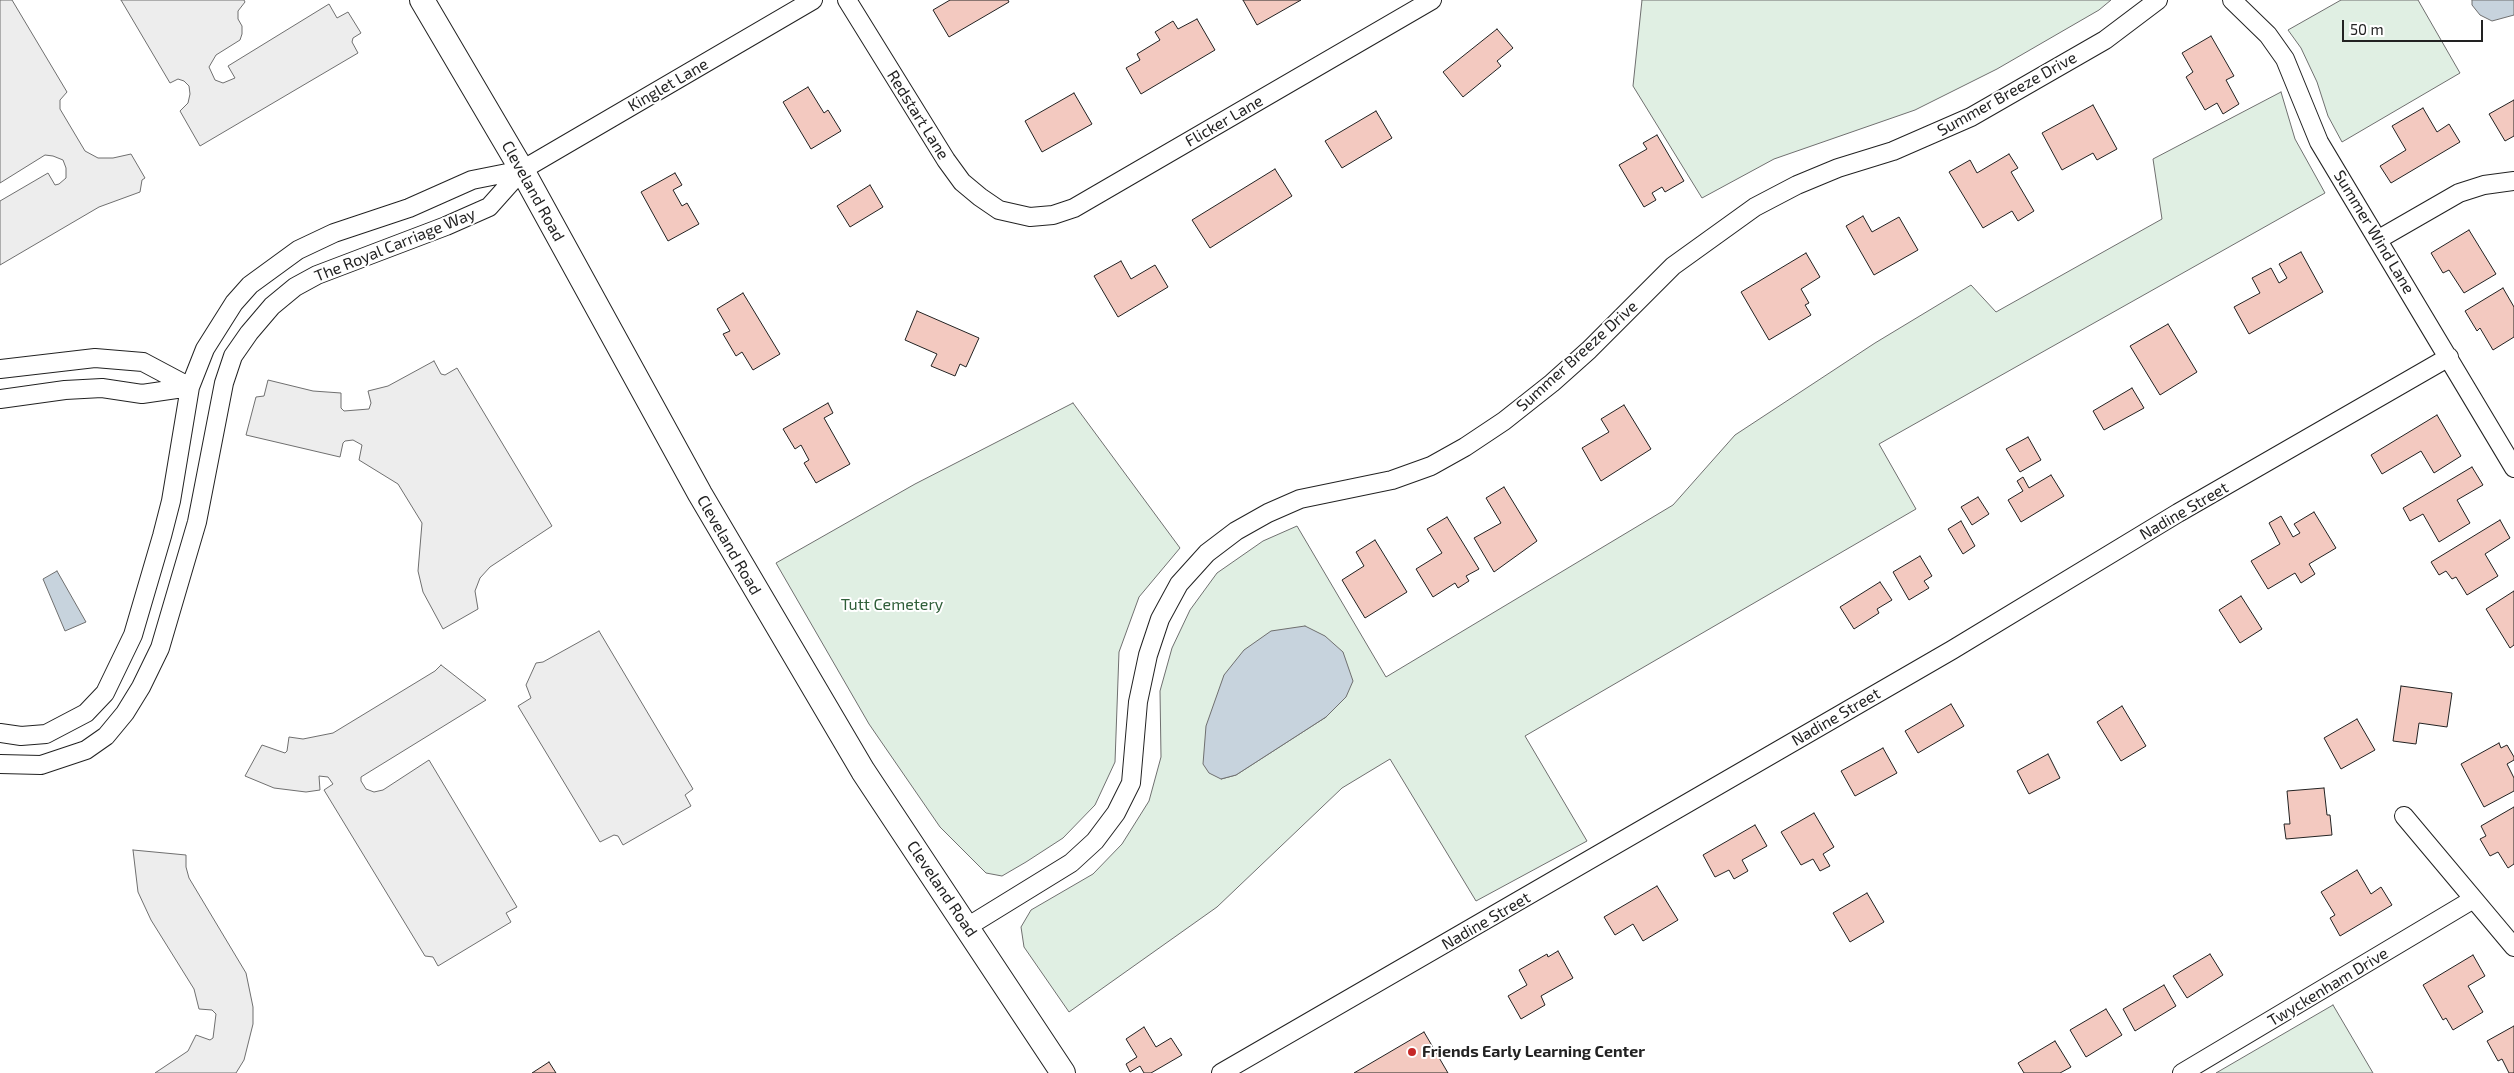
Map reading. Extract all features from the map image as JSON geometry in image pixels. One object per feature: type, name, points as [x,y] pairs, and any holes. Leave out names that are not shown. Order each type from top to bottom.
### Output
[{"type":"main road","name":"Cleveland Road","points":[[422,0],[522,170],[628,366],[783,637],[863,771],[1063,1073]]},
{"type":"street","name":"Kinglet Lane","points":[[522,170],[813,0]]},
{"type":"street","name":"Redstart Lane","points":[[847,0],[946,160],[962,182],[980,197],[1008,213]]},
{"type":"street","name":"Flicker Lane","points":[[1008,213],[1026,217],[1044,217],[1074,208],[1432,0]]},
{"type":"street","name":"Summer Breeze Drive","points":[[967,927],[1071,863],[1095,841],[1116,813],[1131,783],[1138,702],[1151,646],[1160,620],[1179,584],[1207,553],[1236,531],[1260,517],[1300,499],[1392,480],[1431,466],[1465,447],[1504,421],[1552,383],[1589,350],[1673,266],[1755,207],[1797,185],[1838,168],[1892,152],[1971,117],[2105,40],[2158,0]]},
{"type":"street","name":"Summer Wind Lane","points":[[2232,0],[2268,35],[2285,59],[2319,142],[2379,239],[2514,468]]},
{"type":"street","name":"The Royal Carriage Way","points":[[0,733],[22,736],[46,734],[86,713],[105,693],[133,635],[162,536],[171,501],[190,387],[205,349],[234,303],[250,284],[277,263],[334,233],[409,208],[472,180],[522,170]]},
{"type":"street","name":"The Royal Carriage Way","points":[[0,764],[42,765],[86,750],[106,736],[125,713],[137,693],[160,648],[194,531],[224,383],[233,356],[249,333],[272,306],[295,287],[317,275],[446,226],[489,207],[522,170]]},
{"type":"street","points":[[2379,239],[2459,193],[2484,185],[2514,181]]},
{"type":"street","name":"Nadine Street","points":[[1221,1073],[1952,650],[2178,513],[2449,357]]},
{"type":"street","points":[[0,369],[95,358],[143,362],[190,387]]},
{"type":"street","points":[[0,399],[65,390],[102,388],[142,394],[190,387]]},
{"type":"street","points":[[2404,816],[2472,900],[2514,947]]},
{"type":"street","name":"Twyckenham Drive","points":[[2182,1073],[2472,900]]},
{"type":"green space","points":[[1642,0],[2111,0],[2099,10],[1997,69],[1915,110],[1774,159],[1702,198],[1633,86]]},
{"type":"green space","points":[[2341,0],[2418,0],[2460,73],[2342,142],[2328,116],[2317,82],[2301,48],[2288,30]]},
{"type":"green space","points":[[2281,92],[2295,139],[2325,193],[1879,444],[1916,509],[1525,736],[1587,841],[1476,901],[1390,759],[1342,788],[1217,907],[1069,1012],[1024,947],[1021,927],[1031,910],[1093,874],[1122,844],[1149,801],[1161,757],[1160,691],[1172,648],[1190,610],[1217,573],[1263,541],[1297,526],[1386,677],[1673,505],[1735,435],[1875,343],[1971,285],[1996,312],[2162,219],[2153,159]],"holes":[[[1326,717],[1236,775],[1221,779]]]},
{"type":"green space","name":"Tutt Cemetery","points":[[1073,403],[1180,548],[1139,597],[1119,652],[1115,762],[1095,805],[1063,838],[1002,876],[986,873],[940,827],[869,724],[776,563],[915,484]]},
{"type":"green space","points":[[2333,1005],[2373,1073],[2216,1073]]},
{"type":"shaded area","points":[[0,0],[12,0],[67,92],[60,100],[60,109],[85,151],[98,158],[113,158],[131,154],[145,178],[142,180],[140,192],[99,207],[0,265],[0,201],[48,173],[55,185],[59,184],[66,178],[66,168],[63,160],[45,155],[0,183]]},
{"type":"shaded area","points":[[121,0],[244,0],[245,2],[238,11],[238,19],[242,26],[240,40],[216,55],[209,67],[215,80],[223,83],[235,78],[228,66],[329,4],[337,18],[348,12],[361,33],[353,38],[352,42],[358,53],[200,146],[180,111],[188,103],[189,86],[184,81],[178,79],[170,83]]},
{"type":"shaded area","points":[[2472,0],[2514,0],[2514,15],[2492,21],[2480,15],[2472,5]]},
{"type":"shaded area","points":[[434,361],[441,374],[445,375],[457,368],[552,526],[490,567],[480,578],[475,591],[478,609],[443,629],[423,592],[418,571],[422,523],[398,484],[359,460],[362,445],[353,440],[345,441],[340,457],[246,435],[256,397],[264,396],[268,380],[313,391],[341,393],[341,408],[344,411],[369,409],[371,403],[368,391],[388,386]]},
{"type":"shaded area","points":[[57,571],[86,622],[65,631],[43,579]]},
{"type":"shaded area","points":[[1305,626],[1325,636],[1343,652],[1353,681],[1346,697],[1326,717],[1236,775],[1221,779],[1209,773],[1203,764],[1206,726],[1224,675],[1244,650],[1271,631]]},
{"type":"shaded area","points":[[599,631],[693,789],[685,795],[691,806],[623,845],[618,836],[614,835],[600,842],[518,706],[531,698],[526,685],[536,663],[543,662]]},
{"type":"shaded area","points":[[441,665],[486,700],[361,777],[361,781],[366,789],[374,792],[383,790],[429,760],[517,907],[506,913],[511,922],[438,966],[433,957],[425,956],[324,790],[333,784],[328,777],[319,776],[320,790],[306,792],[274,788],[245,776],[262,745],[285,753],[289,737],[303,739],[333,733],[435,671]]},
{"type":"shaded area","points":[[133,850],[186,855],[186,867],[189,878],[246,973],[253,1007],[253,1024],[244,1060],[236,1073],[155,1073],[188,1051],[196,1035],[210,1040],[213,1038],[216,1014],[212,1010],[199,1009],[194,989],[151,920],[138,892]]},
{"type":"building","points":[[950,0],[1008,0],[1009,2],[949,37],[933,10]]},
{"type":"building","points":[[1243,0],[1301,0],[1257,25]]},
{"type":"building","points":[[1197,19],[1215,50],[1141,94],[1126,68],[1140,60],[1137,54],[1160,40],[1155,32],[1173,21],[1178,29]]},
{"type":"building","points":[[1497,29],[1513,48],[1497,61],[1501,66],[1463,97],[1443,72]]},
{"type":"building","points":[[2211,36],[2234,76],[2226,80],[2239,104],[2223,114],[2217,103],[2205,110],[2186,77],[2193,72],[2182,53]]},
{"type":"building","points":[[808,87],[824,113],[828,110],[841,131],[811,149],[783,102]]},
{"type":"building","points":[[1074,93],[1092,124],[1042,152],[1025,121]]},
{"type":"building","points":[[2514,100],[2514,136],[2505,141],[2489,114]]},
{"type":"building","points":[[2093,105],[2117,149],[2097,160],[2093,153],[2062,170],[2042,133]]},
{"type":"building","points":[[2423,108],[2437,132],[2449,124],[2460,142],[2391,183],[2380,166],[2406,150],[2392,126]]},
{"type":"building","points":[[1376,111],[1392,138],[1342,168],[1325,141]]},
{"type":"building","points":[[1657,135],[1684,181],[1665,192],[1662,187],[1652,193],[1656,200],[1644,207],[1619,165],[1647,149],[1643,143]]},
{"type":"building","points":[[2009,154],[2018,168],[2011,172],[2034,211],[2018,221],[2012,211],[1983,228],[1949,172],[1970,160],[1977,173]]},
{"type":"building","points":[[1275,169],[1292,196],[1210,248],[1192,220]]},
{"type":"building","points":[[675,173],[682,185],[673,190],[682,206],[687,203],[699,224],[668,241],[641,192]]},
{"type":"building","points":[[870,185],[883,207],[850,227],[837,206]]},
{"type":"building","points":[[1863,216],[1872,232],[1899,217],[1918,250],[1874,275],[1846,226]]},
{"type":"building","points":[[2469,230],[2496,274],[2464,293],[2449,270],[2443,273],[2431,253]]},
{"type":"building","points":[[2301,252],[2323,292],[2249,334],[2234,307],[2260,293],[2252,278],[2271,268],[2279,283],[2287,278],[2279,264]]},
{"type":"building","points":[[1806,253],[1820,277],[1801,289],[1809,303],[1805,305],[1811,315],[1769,340],[1741,292]]},
{"type":"building","points":[[1121,261],[1131,279],[1155,265],[1168,287],[1118,317],[1094,276]]},
{"type":"building","points":[[2503,288],[2514,307],[2514,337],[2493,350],[2480,328],[2477,331],[2465,311]]},
{"type":"building","points":[[743,293],[780,354],[753,370],[742,352],[736,356],[723,334],[730,331],[717,309]]},
{"type":"building","points":[[917,311],[979,338],[966,367],[960,364],[955,376],[931,366],[937,354],[905,340]]},
{"type":"building","points":[[2168,324],[2197,372],[2160,395],[2130,346]]},
{"type":"building","points":[[2132,388],[2144,408],[2104,430],[2093,411]]},
{"type":"building","points":[[828,403],[833,413],[824,418],[850,464],[816,483],[804,463],[809,460],[801,445],[795,449],[783,429]]},
{"type":"building","points":[[1624,405],[1651,449],[1601,481],[1582,448],[1609,432],[1601,419]]},
{"type":"building","points":[[2437,415],[2461,456],[2434,473],[2421,451],[2382,474],[2371,455]]},
{"type":"building","points":[[2028,437],[2041,460],[2020,472],[2006,449]]},
{"type":"building","points":[[2472,467],[2483,485],[2457,500],[2470,523],[2439,542],[2423,514],[2410,521],[2403,508]]},
{"type":"building","points":[[2051,475],[2064,496],[2021,522],[2008,500],[2023,491],[2017,481],[2023,477],[2029,488]]},
{"type":"building","points":[[1504,487],[1537,541],[1494,572],[1474,538],[1501,523],[1486,498]]},
{"type":"building","points":[[1978,497],[1989,514],[1972,525],[1961,507]]},
{"type":"building","points":[[2314,512],[2336,548],[2309,564],[2315,574],[2301,583],[2295,573],[2268,589],[2251,561],[2280,544],[2269,523],[2281,516],[2293,537],[2300,533],[2294,524]]},
{"type":"building","points":[[1447,517],[1479,569],[1466,576],[1469,581],[1458,588],[1455,583],[1433,597],[1416,569],[1442,553],[1427,529]]},
{"type":"building","points":[[2500,520],[2510,538],[2485,554],[2498,576],[2467,595],[2456,577],[2452,579],[2446,571],[2439,575],[2431,562]]},
{"type":"building","points":[[1961,521],[1975,546],[1963,554],[1948,529]]},
{"type":"building","points":[[1375,540],[1407,592],[1365,618],[1342,580],[1364,566],[1356,552]]},
{"type":"building","points":[[1920,556],[1932,576],[1924,581],[1929,588],[1909,600],[1893,572]]},
{"type":"building","points":[[1880,582],[1892,600],[1877,609],[1879,613],[1854,629],[1840,607]]},
{"type":"building","points":[[2514,591],[2514,645],[2510,648],[2486,609]]},
{"type":"building","points":[[2241,596],[2262,629],[2240,643],[2219,610]]},
{"type":"building","points":[[2401,686],[2452,693],[2447,727],[2419,723],[2416,744],[2393,741]]},
{"type":"building","points":[[1951,704],[1964,726],[1918,753],[1905,731]]},
{"type":"building","points":[[2122,706],[2146,746],[2121,761],[2097,722]]},
{"type":"building","points":[[2357,719],[2375,750],[2341,769],[2324,738]]},
{"type":"building","points":[[2499,743],[2501,748],[2507,745],[2514,757],[2514,760],[2507,764],[2514,778],[2514,791],[2484,807],[2461,764]]},
{"type":"building","points":[[1883,748],[1897,773],[1855,796],[1841,771]]},
{"type":"building","points":[[2048,754],[2060,778],[2029,794],[2017,771]]},
{"type":"building","points":[[2324,788],[2327,815],[2330,815],[2332,835],[2286,839],[2284,824],[2290,824],[2287,791]]},
{"type":"building","points":[[2514,807],[2514,864],[2508,868],[2498,852],[2490,856],[2480,839],[2486,836],[2481,826]]},
{"type":"building","points":[[1814,813],[1834,847],[1823,854],[1830,866],[1820,871],[1813,859],[1801,865],[1781,832]]},
{"type":"building","points":[[1755,825],[1767,846],[1742,860],[1748,871],[1734,879],[1729,870],[1715,877],[1703,855]]},
{"type":"building","points":[[2357,870],[2371,894],[2381,887],[2392,905],[2340,936],[2330,918],[2335,915],[2321,892]]},
{"type":"building","points":[[1657,886],[1678,920],[1643,941],[1633,924],[1615,935],[1604,917]]},
{"type":"building","points":[[1867,893],[1884,922],[1850,942],[1833,913]]},
{"type":"building","points":[[1558,951],[1573,978],[1541,996],[1545,1005],[1521,1019],[1508,996],[1527,985],[1519,970],[1547,954],[1548,957]]},
{"type":"building","points":[[2210,954],[2223,975],[2187,998],[2173,976]]},
{"type":"building","points":[[2473,955],[2485,976],[2468,986],[2483,1012],[2453,1030],[2446,1018],[2443,1020],[2423,985]]},
{"type":"building","points":[[2164,985],[2176,1006],[2135,1031],[2123,1009]]},
{"type":"building","points":[[2106,1009],[2122,1035],[2086,1057],[2070,1030]]},
{"type":"building","points":[[2514,1026],[2514,1073],[2509,1073],[2502,1059],[2498,1061],[2487,1041]]},
{"type":"building","points":[[1144,1027],[1156,1047],[1171,1038],[1182,1055],[1151,1073],[1144,1073],[1140,1066],[1130,1072],[1126,1064],[1137,1057],[1126,1039]]},
{"type":"building","name":"Friends Early Learning Center","points":[[1424,1032],[1448,1073],[1354,1073]]},
{"type":"building","points":[[2055,1041],[2071,1067],[2060,1073],[2024,1073],[2018,1063]]},
{"type":"building","points":[[549,1062],[556,1073],[532,1073]]},
{"type":"place","name":"Friends Early Learning Center","points":[[1412,1052]]}]
